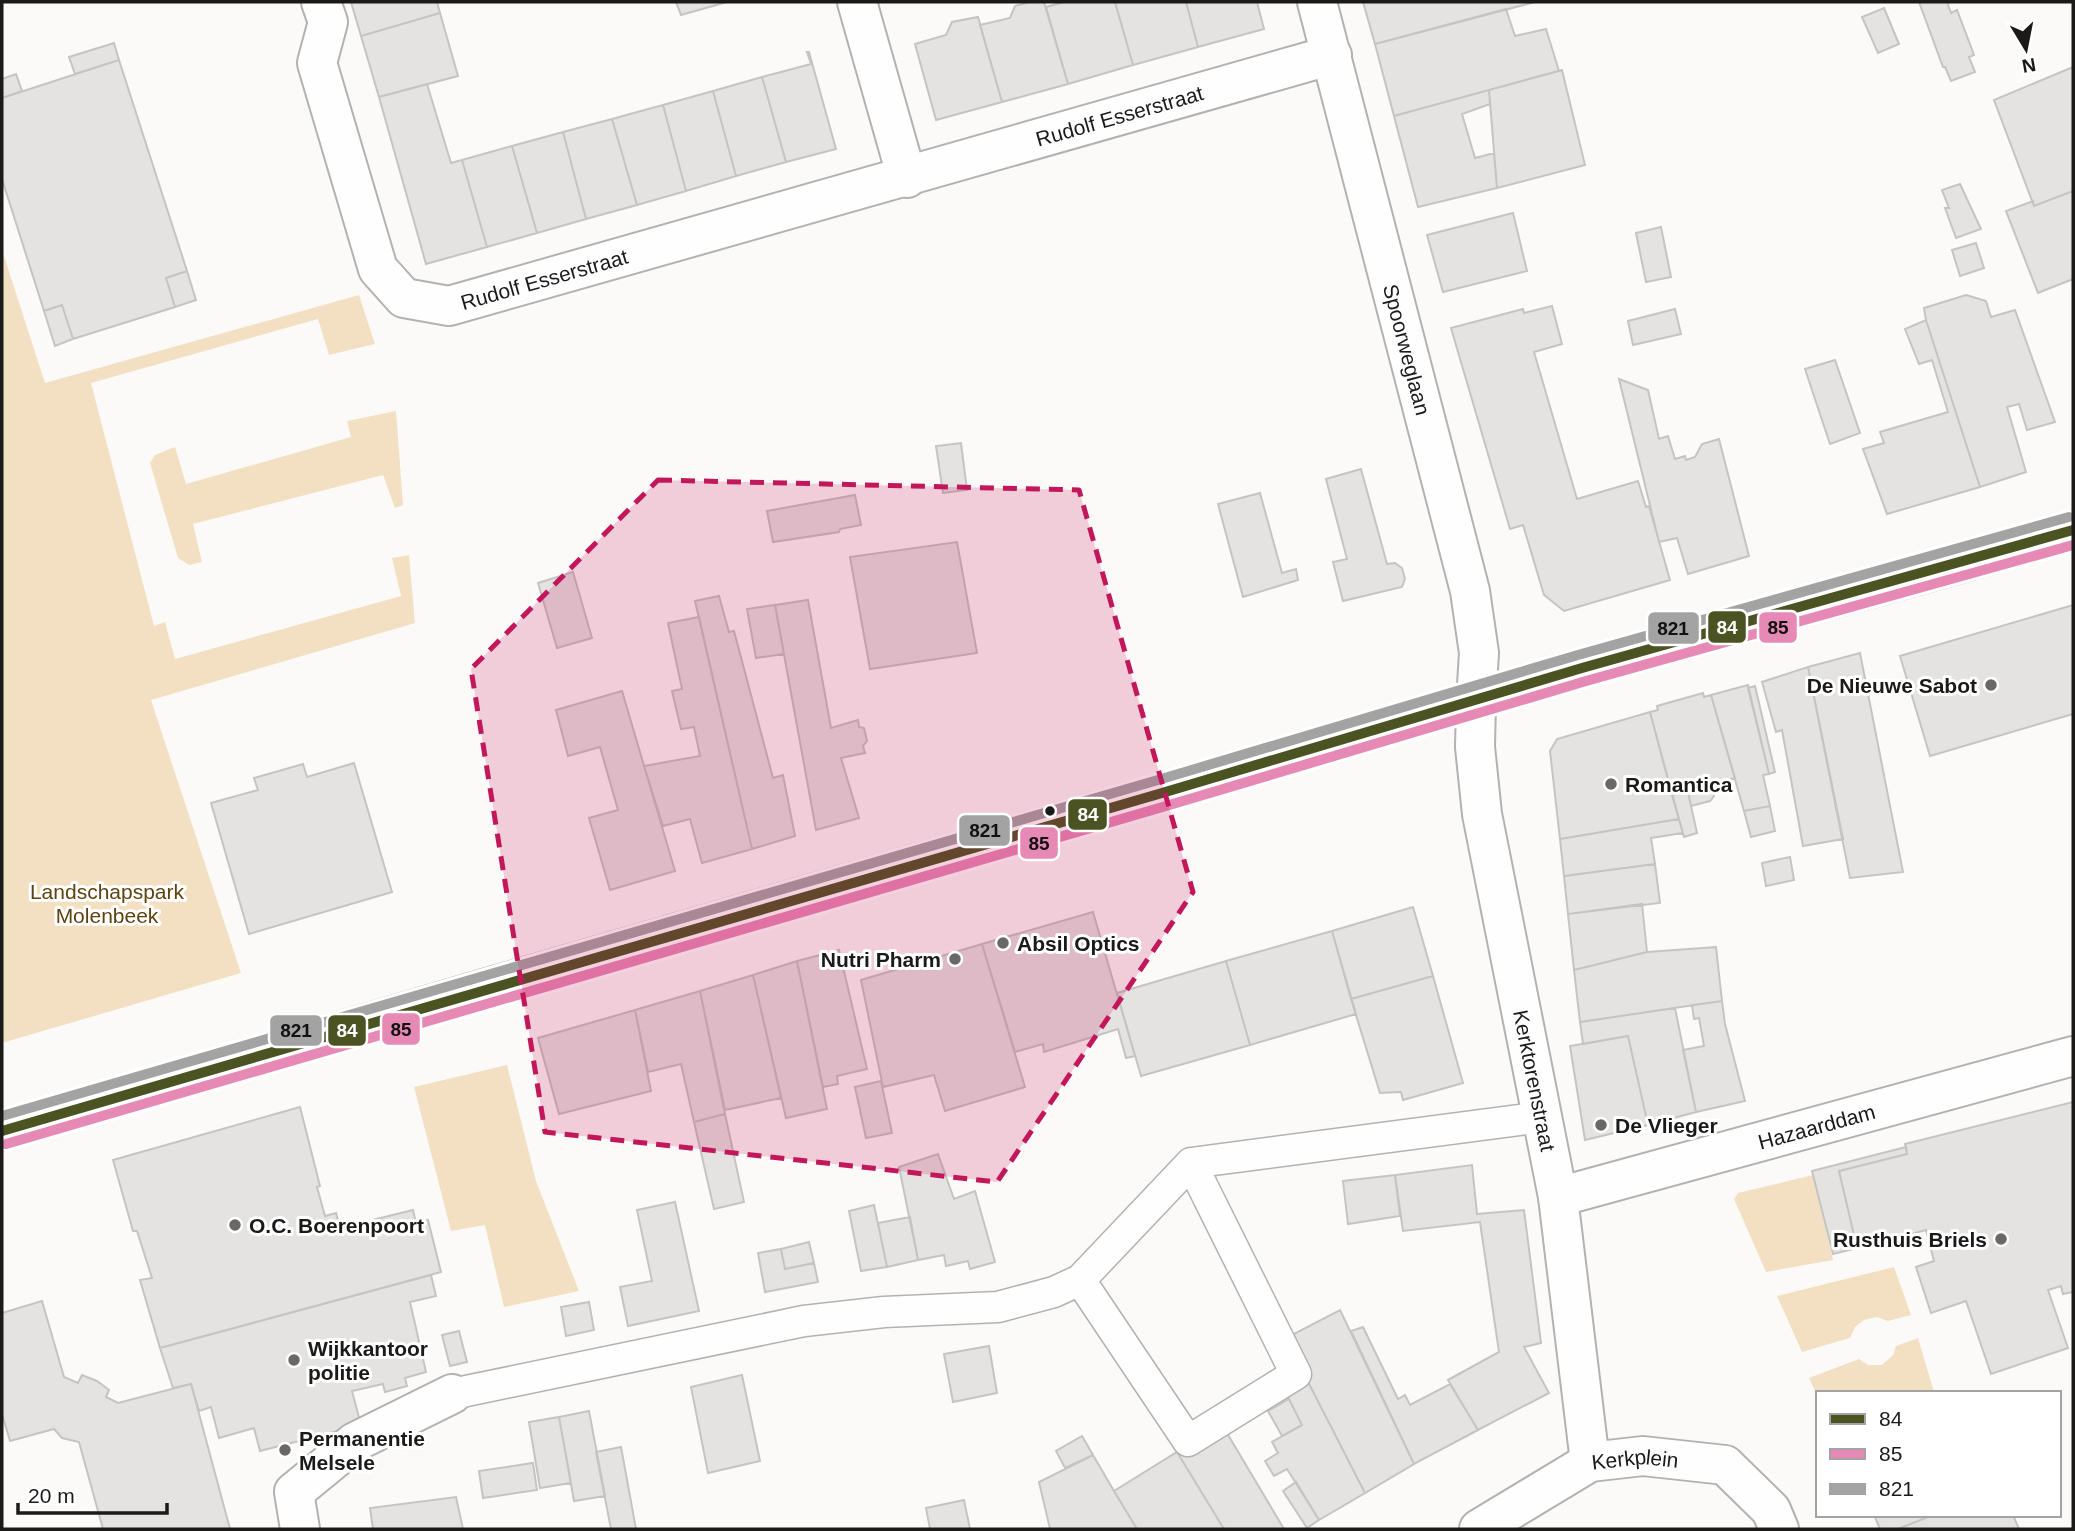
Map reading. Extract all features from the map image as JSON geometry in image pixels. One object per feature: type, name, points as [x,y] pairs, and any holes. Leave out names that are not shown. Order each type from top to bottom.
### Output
[{"type":"main road","points":[[2,1131],[1582,668],[2073,530]]},
{"type":"street","name":"Rudolf Esserstraat","points":[[321,2],[328,22],[317,63],[379,270],[404,298],[449,306],[907,178],[1332,55]]},
{"type":"street","points":[[857,2],[907,178]]},
{"type":"street","name":"Spoorweglaan","points":[[1317,2],[1470,591],[1479,653],[1476,701]]},
{"type":"street","name":"Kerktorenstraat","points":[[1476,701],[1475,747],[1481,804],[1558,1197],[1590,1462]]},
{"type":"street","name":"Hazaarddam","points":[[1558,1197],[2073,1056]]},
{"type":"street","points":[[300,1529],[294,1492],[355,1443],[452,1394]]},
{"type":"street","name":"Kerkplein","points":[[1479,1529],[1590,1462],[1643,1455],[1725,1465],[1771,1510],[1779,1529]]},
{"type":"lane","points":[[452,1394],[804,1321],[884,1312],[998,1307],[1054,1292],[1080,1280],[1191,1163],[1542,1117]]},
{"type":"lane","points":[[1080,1280],[1188,1441],[1296,1374],[1191,1163]]},
{"type":"highlighted area","points":[[658,480],[1079,490],[1193,892],[997,1182],[545,1132],[471,669]]},
{"type":"green space","name":"Landschapspark Molenbeek","points":[[2,250],[45,383],[359,295],[375,344],[329,355],[318,319],[91,383],[154,626],[165,622],[175,659],[401,596],[392,558],[409,555],[415,623],[151,700],[241,973],[2,1043]]},
{"type":"green space","points":[[396,411],[403,505],[395,508],[383,475],[193,524],[202,562],[189,565],[178,558],[150,463],[155,455],[175,447],[186,484],[351,437],[347,421]]},
{"type":"green space","points":[[507,1065],[536,1181],[579,1291],[504,1307],[485,1225],[451,1231],[414,1087]]},
{"type":"green space","points":[[1813,1175],[1833,1260],[1766,1272],[1734,1199],[1738,1193]]},
{"type":"green space","points":[[1894,1267],[1911,1315],[1888,1321],[1877,1317],[1864,1320],[1855,1327],[1850,1338],[1802,1352],[1777,1296]]},
{"type":"green space","points":[[1918,1338],[1934,1391],[1816,1393],[1809,1378],[1859,1359],[1868,1365],[1882,1365],[1893,1355],[1896,1346]]},
{"type":"building","points":[[351,2],[437,2],[440,13],[361,36]]},
{"type":"building","points":[[676,2],[727,2],[681,15]]},
{"type":"building","points":[[1044,2],[1068,84],[1002,102],[980,25],[1010,18],[1015,6]]},
{"type":"building","points":[[1064,2],[1115,2],[1133,65],[1068,84],[1046,7]]},
{"type":"building","points":[[1115,2],[1186,2],[1198,47],[1133,65]]},
{"type":"building","points":[[1186,2],[1257,2],[1264,29],[1198,47]]},
{"type":"building","points":[[1363,2],[1535,2],[1375,44]]},
{"type":"building","points":[[1919,2],[1949,2],[1951,13],[1957,10],[1974,55],[1969,57],[1975,72],[1951,81],[1943,67]]},
{"type":"building","points":[[1884,8],[1899,44],[1878,53],[1862,17]]},
{"type":"building","points":[[1506,9],[1515,36],[1546,29],[1559,71],[1394,116],[1375,44]]},
{"type":"building","points":[[440,13],[458,76],[379,97],[361,36]]},
{"type":"building","points":[[978,17],[1002,102],[936,120],[915,44],[946,35],[952,22]]},
{"type":"building","points":[[114,43],[119,60],[75,74],[69,57]]},
{"type":"building","points":[[809,52],[836,149],[786,162],[762,77],[811,64]]},
{"type":"building","points":[[119,60],[187,271],[166,278],[175,307],[73,339],[62,305],[44,311],[2,179],[2,98]]},
{"type":"building","points":[[2073,67],[2073,191],[2034,206],[1994,100]]},
{"type":"building","points":[[1562,70],[1585,165],[1497,188],[1489,90]]},
{"type":"building","points":[[16,74],[22,91],[2,98],[2,79]]},
{"type":"building","points":[[762,77],[786,162],[736,176],[713,91]]},
{"type":"building","points":[[427,84],[451,163],[462,160],[487,247],[426,264],[379,97]]},
{"type":"building","points":[[1489,90],[1490,104],[1462,114],[1475,158],[1494,153],[1497,188],[1418,207],[1394,116]]},
{"type":"building","points":[[713,91],[736,176],[686,191],[663,105]]},
{"type":"building","points":[[663,105],[686,191],[637,205],[612,119]]},
{"type":"building","points":[[612,119],[637,205],[586,219],[563,132]]},
{"type":"building","points":[[563,132],[586,219],[537,233],[512,146]]},
{"type":"building","points":[[512,146],[537,233],[487,247],[462,160]]},
{"type":"building","points":[[1960,184],[1981,229],[1956,238],[1945,208],[1949,208],[1942,190]]},
{"type":"building","points":[[2073,191],[2073,279],[2038,293],[2006,211],[2033,201],[2034,206]]},
{"type":"building","points":[[1513,213],[1527,271],[1443,292],[1427,235]]},
{"type":"building","points":[[1661,227],[1671,277],[1646,282],[1636,233]]},
{"type":"building","points":[[1976,243],[1984,268],[1960,276],[1952,250]]},
{"type":"building","points":[[187,271],[196,300],[175,307],[166,278]]},
{"type":"building","points":[[1966,295],[1986,301],[1991,317],[2015,310],[2055,422],[2027,430],[2019,404],[2007,407],[2026,472],[1980,487],[1924,308]]},
{"type":"building","points":[[62,305],[73,339],[55,346],[44,311]]},
{"type":"building","points":[[1552,306],[1562,344],[1534,352],[1577,499],[1638,481],[1646,507],[1649,506],[1670,580],[1564,611],[1544,595],[1523,525],[1510,529],[1451,328],[1523,309],[1524,313]]},
{"type":"building","points":[[1675,309],[1681,334],[1633,345],[1628,321]]},
{"type":"building","points":[[1926,320],[1980,487],[1887,514],[1863,449],[1884,443],[1880,432],[1948,412],[1932,360],[1919,364],[1905,329]]},
{"type":"building","points":[[1835,360],[1860,433],[1830,444],[1805,369]]},
{"type":"building","points":[[1619,379],[1648,390],[1659,439],[1668,436],[1675,459],[1695,457],[1702,444],[1719,439],[1749,556],[1688,574],[1677,538],[1659,542]]},
{"type":"building","points":[[961,443],[967,490],[943,493],[936,446]]},
{"type":"building","points":[[1361,469],[1387,564],[1395,563],[1402,568],[1405,579],[1402,587],[1343,601],[1333,562],[1347,559],[1326,479]]},
{"type":"building","points":[[1260,493],[1282,573],[1296,569],[1298,580],[1243,597],[1218,504]]},
{"type":"building","points":[[855,495],[861,525],[840,529],[839,532],[773,542],[767,511]]},
{"type":"building","points":[[957,542],[977,653],[870,669],[850,557]]},
{"type":"building","points":[[573,572],[592,638],[557,648],[538,583]]},
{"type":"building","points":[[719,596],[729,632],[734,631],[773,778],[783,775],[795,836],[752,849],[695,601]]},
{"type":"building","points":[[808,600],[831,728],[858,720],[859,727],[864,728],[867,741],[863,746],[865,753],[841,758],[859,818],[816,830],[775,605]]},
{"type":"building","points":[[775,605],[784,654],[756,658],[747,609]]},
{"type":"building","name":"De Nieuwe Sabot","points":[[2073,605],[2073,714],[1930,756],[1900,656]]},
{"type":"building","points":[[699,617],[752,849],[702,863],[690,819],[663,826],[644,766],[700,756],[694,727],[681,729],[672,691],[682,689],[668,623]]},
{"type":"building","points":[[1860,653],[1903,872],[1850,878],[1808,667]]},
{"type":"building","points":[[1808,667],[1843,839],[1803,846],[1782,730],[1776,732],[1762,682]]},
{"type":"building","points":[[1748,685],[1769,774],[1763,775],[1770,806],[1744,811],[1711,695]]},
{"type":"building","points":[[1755,686],[1775,772],[1769,774],[1748,688]]},
{"type":"building","points":[[622,691],[675,871],[610,890],[589,818],[618,810],[600,747],[568,756],[556,710]]},
{"type":"building","points":[[1703,693],[1704,697],[1711,695],[1735,778],[1711,784],[1714,796],[1710,801],[1691,806],[1688,792],[1672,795],[1650,712],[1658,710],[1657,706]]},
{"type":"building","name":"Romantica","points":[[1650,712],[1679,819],[1560,839],[1550,751],[1557,739]]},
{"type":"building","points":[[354,763],[392,892],[249,934],[211,803],[258,790],[254,778],[303,764],[307,777]]},
{"type":"building","points":[[1688,792],[1697,833],[1684,837],[1672,795]]},
{"type":"building","points":[[1770,806],[1775,831],[1751,837],[1744,811]]},
{"type":"building","points":[[1679,819],[1683,833],[1651,838],[1655,864],[1564,876],[1560,839]]},
{"type":"building","points":[[1790,857],[1794,880],[1766,886],[1762,863]]},
{"type":"building","points":[[1655,864],[1660,903],[1568,914],[1564,876]]},
{"type":"building","points":[[1642,904],[1647,952],[1574,970],[1568,914]]},
{"type":"building","points":[[1413,907],[1433,976],[1351,999],[1332,931]]},
{"type":"building","points":[[1093,912],[1135,1056],[1126,1058],[1118,1029],[1044,1052],[1043,1044],[1015,1052],[982,944]]},
{"type":"building","points":[[1332,931],[1356,1014],[1250,1045],[1226,961]]},
{"type":"building","points":[[982,944],[1025,1087],[945,1111],[934,1075],[883,1087],[861,980]]},
{"type":"building","points":[[1716,947],[1722,1001],[1580,1022],[1574,970],[1647,952]]},
{"type":"building","points":[[839,950],[867,1069],[837,1076],[838,1084],[823,1087],[797,961]]},
{"type":"building","points":[[797,961],[827,1109],[786,1118],[753,975]]},
{"type":"building","points":[[1226,961],[1250,1045],[1141,1076],[1117,993]]},
{"type":"building","points":[[753,975],[781,1098],[725,1110],[700,991]]},
{"type":"building","points":[[1433,976],[1463,1083],[1403,1100],[1401,1092],[1380,1093],[1351,999]]},
{"type":"building","points":[[700,991],[725,1114],[694,1122],[681,1064],[648,1072],[635,1010]]},
{"type":"building","points":[[1722,1001],[1725,1024],[1745,1101],[1696,1112],[1683,1050],[1704,1046],[1699,1018],[1694,1019],[1692,1005]]},
{"type":"building","points":[[1675,1008],[1696,1112],[1648,1125],[1628,1036],[1583,1044],[1580,1022]]},
{"type":"building","points":[[635,1010],[651,1091],[559,1114],[538,1038]]},
{"type":"building","points":[[1628,1036],[1648,1125],[1585,1140],[1570,1046]]},
{"type":"building","points":[[881,1081],[892,1133],[866,1138],[855,1087]]},
{"type":"building","name":"Rusthuis Briels","points":[[2073,1102],[2073,1292],[2063,1294],[2061,1286],[2048,1290],[2068,1348],[1991,1374],[1966,1301],[1931,1313],[1916,1267],[1934,1261],[1926,1230],[1857,1248],[1839,1171],[1907,1154],[1905,1144]]},
{"type":"building","name":"O.C. Boerenpoort","points":[[300,1107],[325,1216],[336,1213],[340,1228],[413,1210],[416,1223],[428,1220],[441,1272],[160,1348],[140,1280],[152,1278],[137,1231],[133,1231],[113,1160]]},
{"type":"building","points":[[725,1114],[744,1202],[714,1209],[694,1122]]},
{"type":"building","points":[[1906,1147],[1907,1154],[1839,1171],[1857,1248],[1833,1254],[1812,1171]]},
{"type":"building","points":[[938,1154],[954,1199],[975,1191],[995,1262],[970,1269],[968,1261],[946,1266],[944,1255],[918,1260],[899,1167]]},
{"type":"building","points":[[1472,1165],[1477,1214],[1524,1210],[1541,1343],[1524,1347],[1549,1393],[1478,1430],[1448,1380],[1499,1352],[1480,1222],[1403,1231],[1395,1175]]},
{"type":"building","points":[[1395,1175],[1400,1216],[1348,1224],[1343,1181]]},
{"type":"building","points":[[675,1202],[699,1311],[628,1326],[620,1287],[652,1281],[637,1210]]},
{"type":"building","points":[[874,1205],[887,1267],[861,1271],[849,1211]]},
{"type":"building","points":[[910,1217],[918,1260],[887,1267],[878,1223]]},
{"type":"building","points":[[809,1242],[814,1263],[785,1269],[781,1249]]},
{"type":"building","points":[[781,1249],[785,1269],[814,1263],[818,1282],[765,1292],[758,1253]]},
{"type":"building","name":"Wijkkantoor politie","points":[[431,1275],[436,1296],[410,1302],[426,1372],[405,1378],[407,1386],[385,1392],[383,1384],[352,1391],[361,1425],[260,1451],[254,1428],[219,1438],[211,1407],[199,1411],[191,1384],[173,1388],[160,1348]]},
{"type":"building","points":[[42,1301],[64,1377],[78,1383],[82,1375],[97,1381],[109,1390],[106,1397],[118,1403],[191,1384],[230,1529],[103,1529],[79,1442],[62,1438],[54,1429],[10,1441],[2,1414],[2,1313]]},
{"type":"building","points":[[589,1302],[594,1330],[566,1336],[561,1307]]},
{"type":"building","points":[[1340,1310],[1414,1464],[1365,1493],[1304,1374],[1290,1336]]},
{"type":"building","points":[[1363,1327],[1398,1399],[1405,1395],[1410,1405],[1450,1384],[1478,1430],[1414,1464],[1351,1331]]},
{"type":"building","points":[[459,1331],[467,1362],[450,1366],[442,1335]]},
{"type":"building","points":[[989,1346],[997,1393],[953,1402],[944,1354]]},
{"type":"building","points":[[1304,1374],[1365,1493],[1319,1520],[1287,1469],[1274,1476],[1265,1461],[1278,1453],[1272,1442],[1302,1425],[1282,1385]]},
{"type":"building","points":[[742,1375],[760,1461],[708,1473],[691,1387]]},
{"type":"building","points":[[1289,1399],[1302,1425],[1282,1436],[1268,1411]]},
{"type":"building","points":[[589,1411],[605,1496],[574,1501],[559,1417]]},
{"type":"building","points":[[559,1417],[571,1483],[540,1488],[529,1422]]},
{"type":"building","points":[[1221,1423],[1284,1529],[1224,1529],[1177,1452]]},
{"type":"building","points":[[1082,1436],[1093,1455],[1065,1468],[1056,1451]]},
{"type":"building","points":[[621,1447],[636,1529],[611,1529],[596,1452]]},
{"type":"building","points":[[1177,1452],[1224,1529],[1137,1529],[1114,1491]]},
{"type":"building","points":[[1093,1455],[1137,1529],[1050,1529],[1039,1482]]},
{"type":"building","points":[[533,1463],[537,1490],[483,1498],[479,1471]]},
{"type":"building","points":[[1296,1482],[1319,1520],[1307,1528],[1283,1491]]},
{"type":"building","points":[[456,1497],[463,1529],[373,1529],[370,1508]]},
{"type":"building","points":[[964,1500],[970,1529],[930,1529],[926,1508]]},
{"type":"building","points":[[1875,1517],[1928,1517],[1898,1529],[1880,1529]]},
{"type":"building","points":[[1928,1517],[2014,1517],[2019,1529],[1898,1529]]},
{"type":"transit line","name":"821","points":[[2,1116],[1578,655],[2069,517]]},
{"type":"transit line","name":"84","points":[[2,1131],[1582,668],[2073,530]]},
{"type":"transit line","name":"85","points":[[6,1144],[1586,681],[2073,545]]},
{"type":"place","name":"De Nieuwe Sabot","points":[[1991,685]]},
{"type":"place","name":"Romantica","points":[[1611,784]]},
{"type":"place","name":"Absil Optics","points":[[1003,943]]},
{"type":"place","name":"Nutri Pharm","points":[[955,959]]},
{"type":"place","name":"De Vlieger","points":[[1601,1125]]},
{"type":"place","name":"O.C. Boerenpoort","points":[[235,1225]]},
{"type":"place","name":"Rusthuis Briels","points":[[2001,1239]]},
{"type":"place","name":"Wijkkantoor politie","points":[[294,1360]]},
{"type":"place","name":"Permanentie Melsele","points":[[285,1450]]}]
